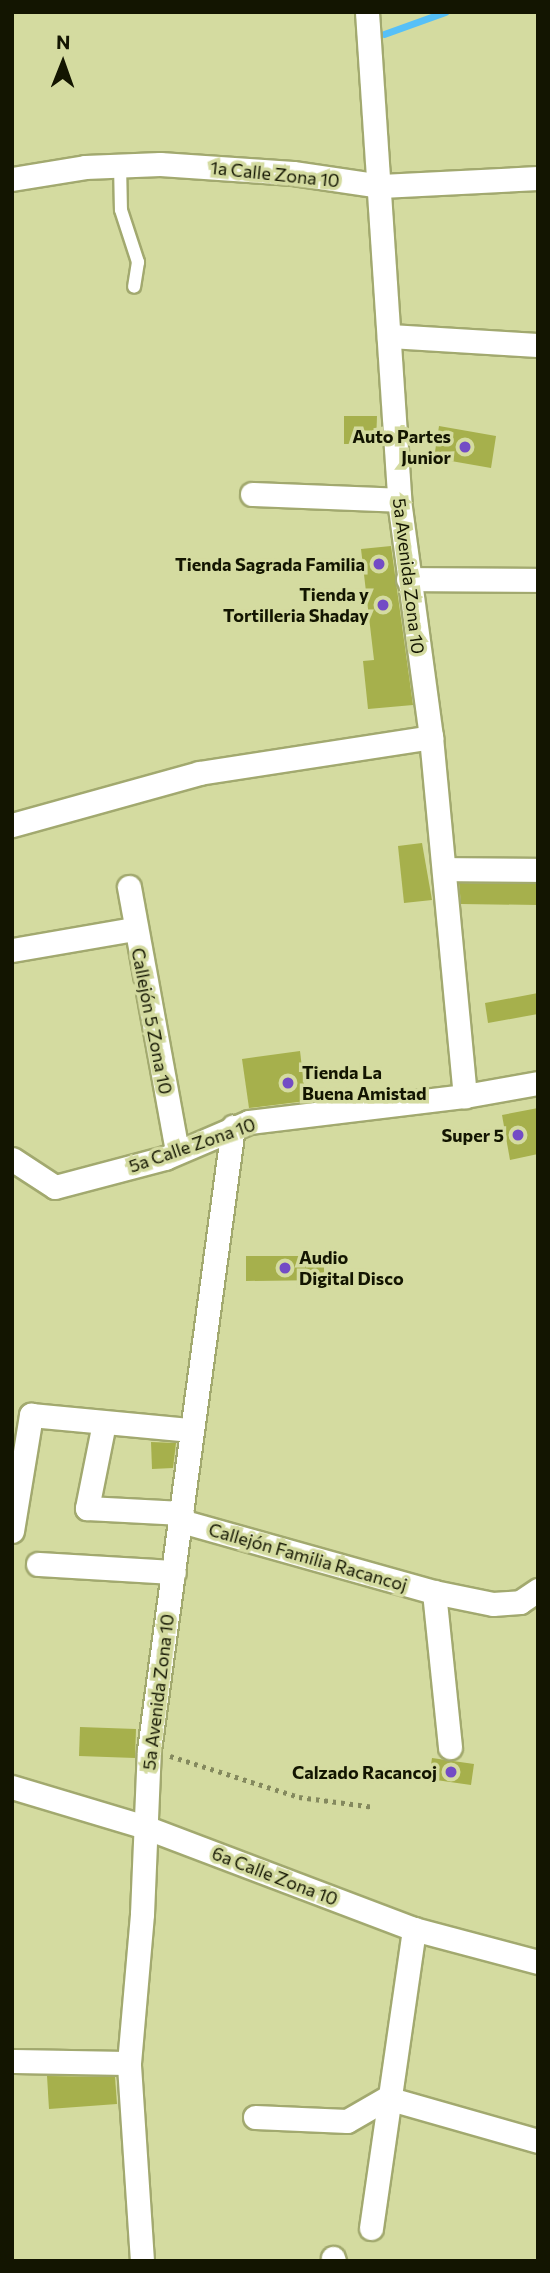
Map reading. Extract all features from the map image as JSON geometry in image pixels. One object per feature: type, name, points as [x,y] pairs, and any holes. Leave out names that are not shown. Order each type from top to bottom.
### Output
[{"type":"street","name":"5a Avenida Zona 10","points":[[367,12],[381,187],[399,500],[431,737],[465,1096]]},
{"type":"street","name":"1a Calle Zona 10","points":[[12,179],[120,164],[224,167],[381,187],[538,178]]},
{"type":"street","points":[[389,336],[538,345]]},
{"type":"street","points":[[252,494],[399,500]]},
{"type":"street","points":[[408,579],[538,580]]},
{"type":"street","points":[[12,825],[199,773],[431,737]]},
{"type":"street","points":[[444,869],[538,870]]},
{"type":"street","points":[[129,887],[134,929]]},
{"type":"street","name":"Callejón 5 Zona 10","points":[[12,950],[134,929],[177,1152]]},
{"type":"street","name":"5a Calle Zona 10","points":[[12,1159],[55,1187],[177,1152],[233,1127],[465,1096],[538,1083]]},
{"type":"street","name":"5a Avenida Zona 10","points":[[142,2261],[129,2063],[149,1750],[160,1651],[174,1572],[233,1127]]},
{"type":"street","points":[[12,1531],[31,1415],[191,1430]]},
{"type":"street","name":"Callejón Familia Racancoj","points":[[104,1423],[87,1508],[181,1517],[434,1592],[512,1604],[538,1590]]},
{"type":"street","points":[[38,1564],[174,1572]]},
{"type":"street","points":[[434,1592],[450,1747]]},
{"type":"street","name":"6a Calle Zona 10","points":[[12,1787],[145,1827],[414,1929],[538,1962]]},
{"type":"street","points":[[371,2228],[387,2098],[414,1929]]},
{"type":"street","points":[[12,2061],[129,2063]]},
{"type":"street","points":[[255,2117],[347,2121],[387,2098],[538,2141]]},
{"type":"lane","points":[[120,164],[121,210],[138,261],[134,287]]},
{"type":"path","points":[[149,1750],[299,1797],[374,1807]]},
{"type":"building","points":[[344,416],[377,416],[376,444],[344,444]]},
{"type":"building","name":"Auto Partes Junior","points":[[439,426],[496,436],[491,468],[434,458]]},
{"type":"building","points":[[391,546],[413,705],[368,709],[363,661],[374,660],[361,549]]},
{"type":"building","points":[[422,843],[432,900],[404,903],[398,846]]},
{"type":"building","points":[[459,883],[538,884],[538,905],[461,904]]},
{"type":"building","points":[[538,993],[538,1014],[488,1023],[485,1003]]},
{"type":"building","points":[[300,1051],[306,1101],[249,1108],[242,1059]]},
{"type":"building","name":"Super 5","points":[[538,1108],[538,1154],[510,1160],[502,1115]]},
{"type":"building","name":"Audio Digital Disco","points":[[246,1256],[324,1256],[324,1280],[246,1281]]},
{"type":"building","points":[[151,1442],[176,1443],[173,1468],[152,1469]]},
{"type":"building","points":[[80,1727],[136,1729],[135,1758],[79,1756]]},
{"type":"building","name":"Calzado Racancoj","points":[[432,1758],[474,1764],[471,1785],[429,1779]]},
{"type":"building","points":[[47,2076],[115,2077],[117,2104],[49,2109]]},
{"type":"waterway","points":[[384,34],[445,12]]},
{"type":"place","name":"Auto Partes Junior","points":[[465,447]]},
{"type":"place","name":"Tienda Sagrada Familia","points":[[379,564]]},
{"type":"place","name":"Tienda y Tortilleria Shaday","points":[[383,605]]},
{"type":"place","name":"Tienda La Buena Amistad","points":[[288,1083]]},
{"type":"place","name":"Super 5","points":[[518,1135]]},
{"type":"place","name":"Audio Digital Disco","points":[[285,1268]]},
{"type":"place","name":"Calzado Racancoj","points":[[451,1772]]}]
